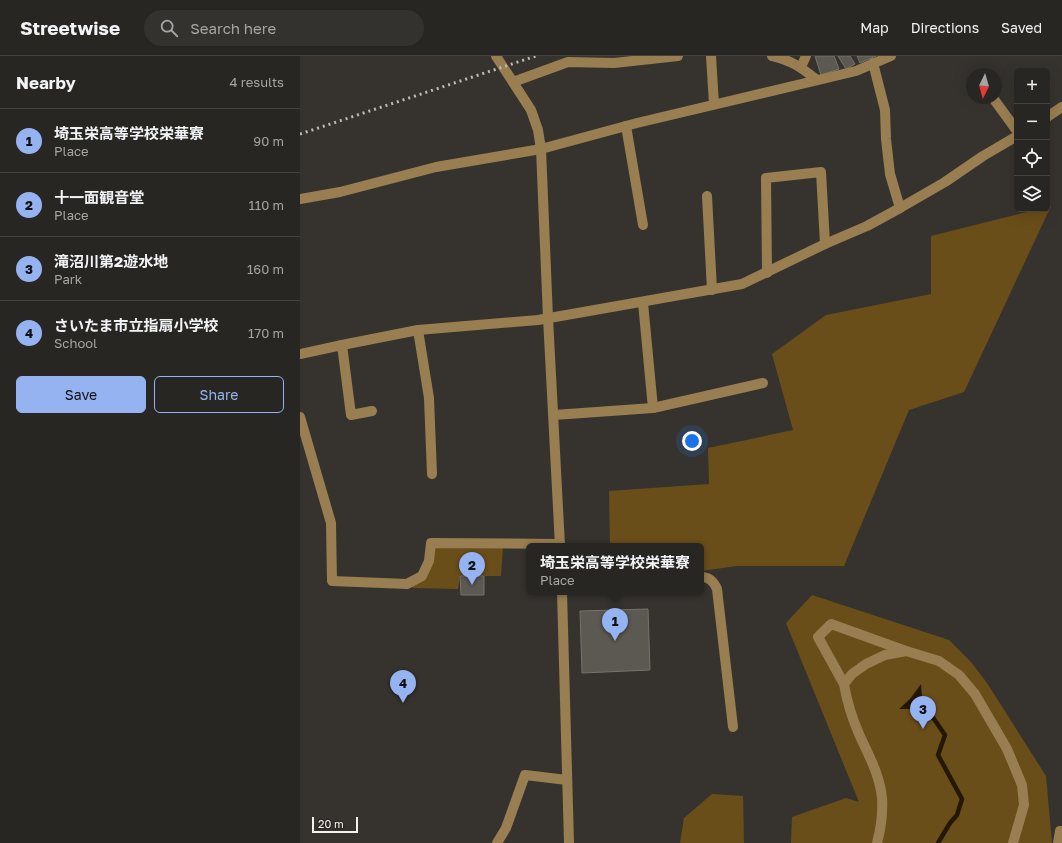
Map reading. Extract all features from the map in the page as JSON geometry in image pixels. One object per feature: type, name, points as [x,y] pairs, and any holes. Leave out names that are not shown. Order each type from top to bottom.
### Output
[{"type":"street","points":[[496,56],[531,110],[538,130],[541,150],[560,543]]},
{"type":"street","points":[[513,82],[568,62],[614,63],[678,56]]},
{"type":"street","points":[[711,56],[714,104]]},
{"type":"street","points":[[772,56],[783,58],[801,67],[817,80]]},
{"type":"street","points":[[801,67],[806,56]]},
{"type":"street","points":[[300,199],[340,192],[436,167],[541,150],[626,126],[856,71],[891,56]]},
{"type":"street","points":[[873,64],[885,110],[886,139],[890,174],[900,208]]},
{"type":"street","points":[[998,104],[1014,126]]},
{"type":"street","points":[[1050,115],[1062,107]]},
{"type":"street","points":[[626,126],[643,225]]},
{"type":"street","points":[[300,354],[418,330],[548,318],[644,303],[742,284],[825,244],[867,226],[944,182],[1014,138]]},
{"type":"street","points":[[767,273],[766,178],[821,172],[825,244]]},
{"type":"street","points":[[707,196],[712,290]]},
{"type":"street","points":[[644,303],[653,408]]},
{"type":"street","points":[[418,330],[430,398],[432,474]]},
{"type":"street","points":[[342,345],[351,415],[372,411]]},
{"type":"street","points":[[554,415],[653,408],[763,383]]},
{"type":"street","points":[[300,417],[331,523],[332,581],[407,584],[422,576],[428,561],[431,543],[526,544]]},
{"type":"street","points":[[704,577],[714,581],[717,589],[733,727]]},
{"type":"street","points":[[562,595],[569,843]]},
{"type":"street","points":[[877,843],[882,811],[882,796],[869,756],[848,706],[844,684],[818,637],[831,624],[906,651],[939,661],[959,675],[975,694],[1007,750],[1022,785],[1024,805],[1013,843]]},
{"type":"street","points":[[844,684],[852,674],[866,664],[885,655],[906,651]]},
{"type":"street","points":[[497,843],[506,828],[525,775],[567,780]]},
{"type":"street","points":[[1058,843],[1060,831],[1062,831]]},
{"type":"shaded area","points":[[1027,212],[1048,212],[964,392],[909,410],[844,566],[737,566],[704,571],[704,543],[610,543],[609,491],[709,484],[708,448],[793,430],[772,354],[826,315],[931,294],[931,236]]},
{"type":"shaded area","points":[[431,543],[503,547],[501,576],[460,576],[458,589],[413,588],[412,584],[423,577]]},
{"type":"shaded area","points":[[812,595],[949,640],[971,662],[987,683],[1046,776],[1052,843],[791,843],[792,817],[846,798],[859,802],[786,623]]},
{"type":"shaded area","points":[[921,684],[923,709],[899,709],[910,699]]},
{"type":"shaded area","points":[[712,794],[743,796],[744,843],[680,843],[684,818]]},
{"type":"building","points":[[815,56],[834,56],[839,69],[821,75]]},
{"type":"building","points":[[838,56],[850,56],[855,64],[846,69]]},
{"type":"building","points":[[857,56],[876,56],[860,63]]},
{"type":"building","points":[[460,576],[484,576],[484,595],[461,595]]},
{"type":"building","points":[[648,609],[650,670],[582,673],[580,611]]},
{"type":"waterway","points":[[923,709],[934,719],[945,735],[938,755],[962,799],[957,815],[950,823],[938,843]]},
{"type":"railway","points":[[300,134],[536,56]]},
{"type":"place","name":"十一面観音堂","points":[[472,585]]},
{"type":"place","name":"埼玉栄高等学校栄華寮","points":[[615,641]]},
{"type":"place","name":"さいたま市立指扇小学校","points":[[403,703]]},
{"type":"place","name":"滝沼川第2遊水地","points":[[923,729]]}]
